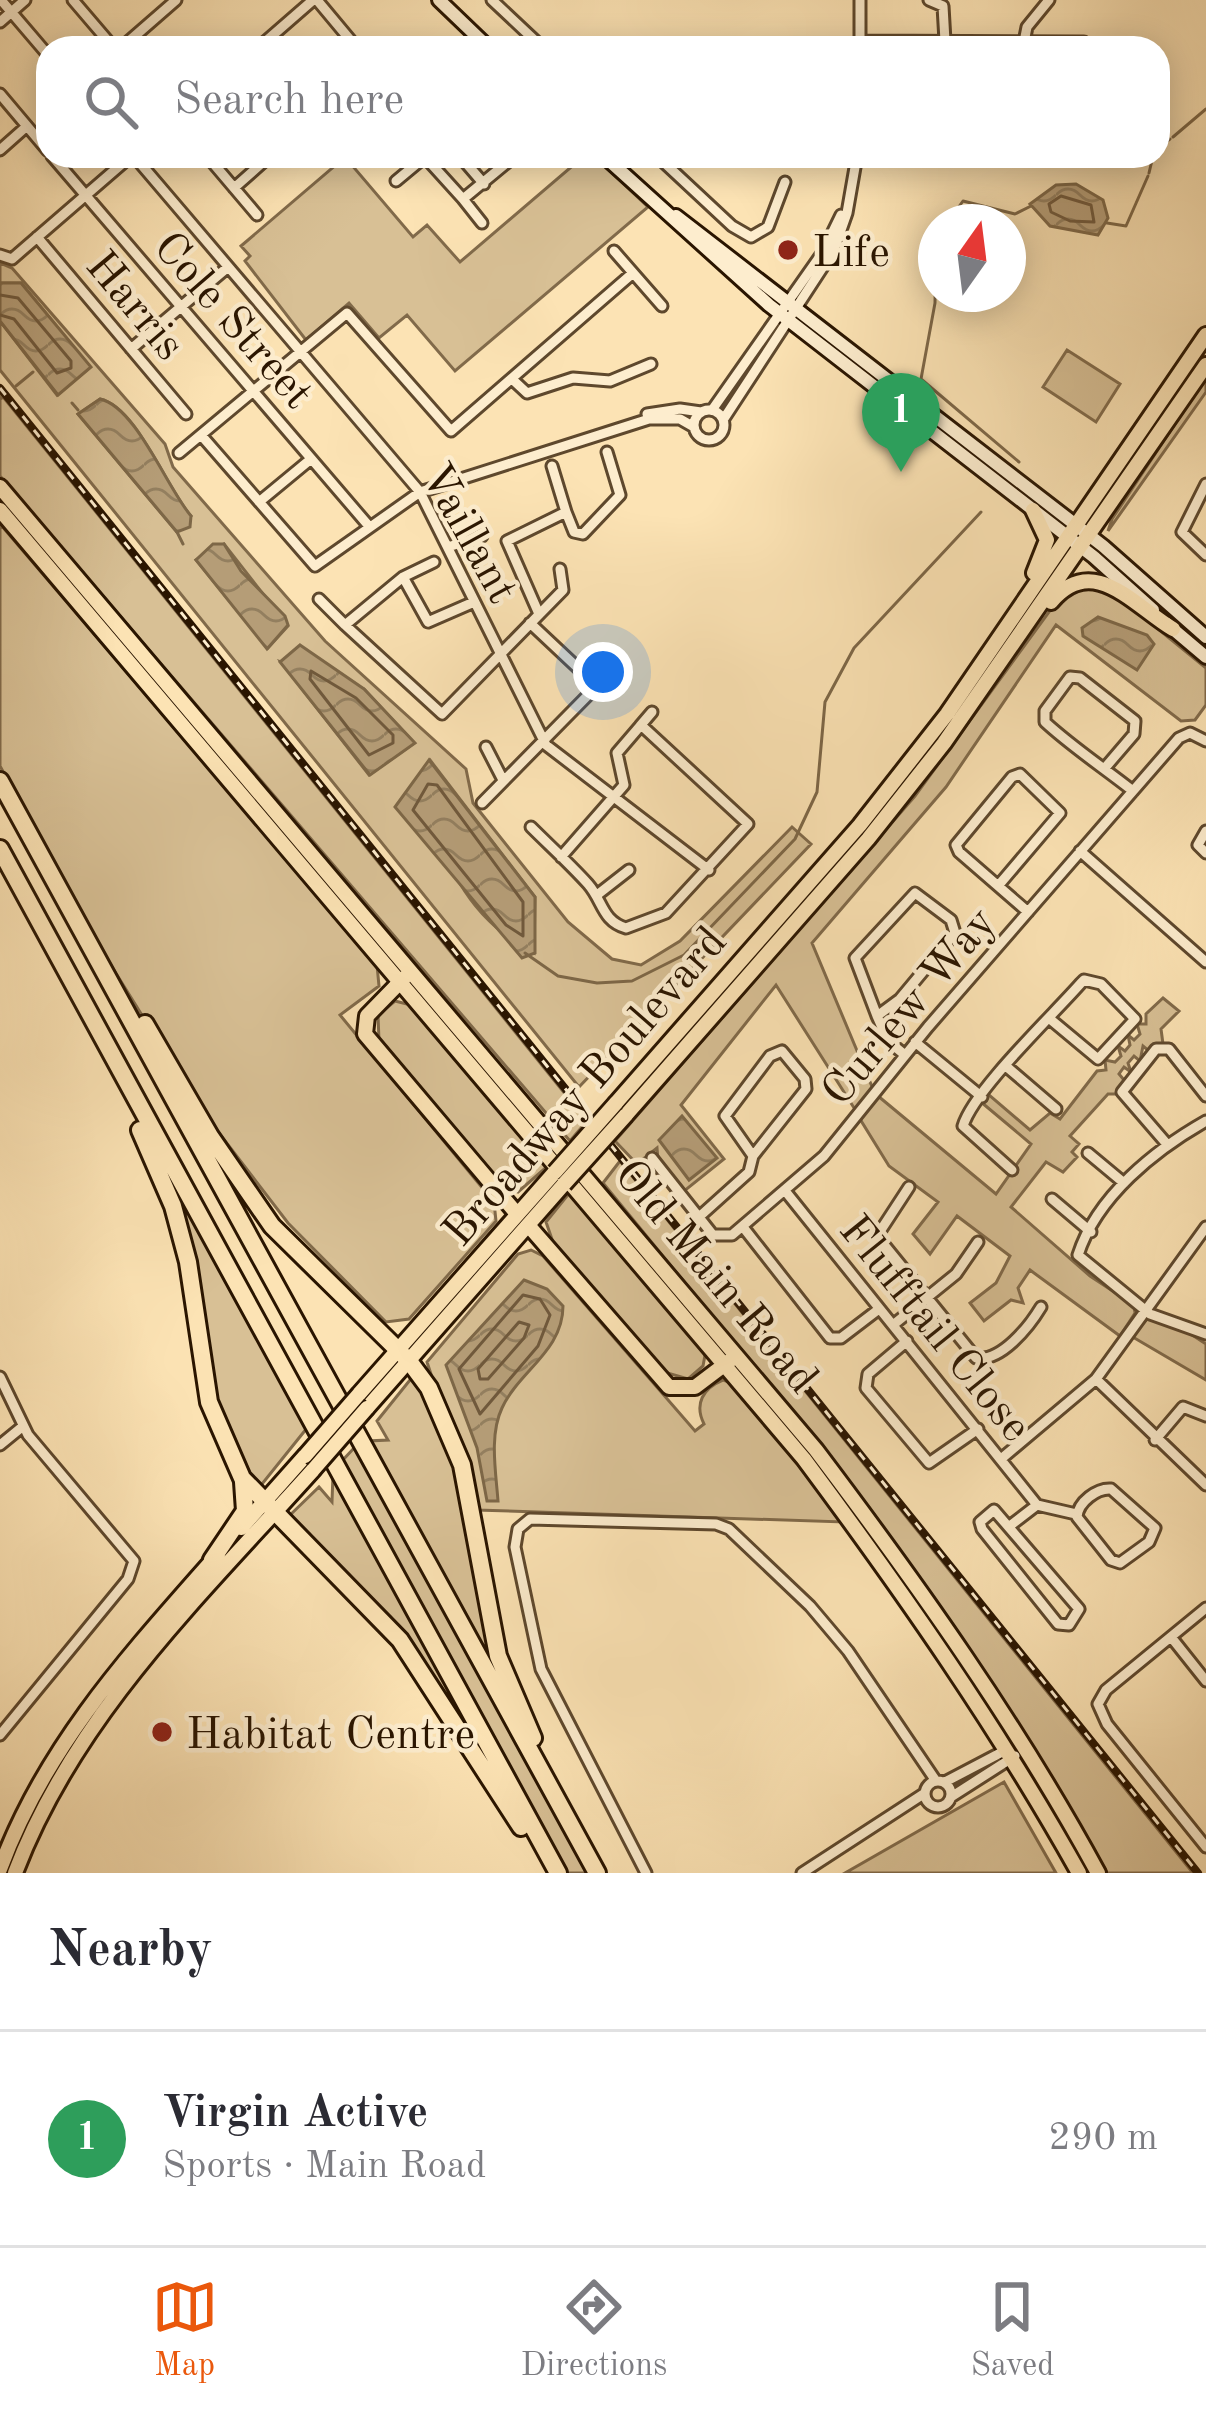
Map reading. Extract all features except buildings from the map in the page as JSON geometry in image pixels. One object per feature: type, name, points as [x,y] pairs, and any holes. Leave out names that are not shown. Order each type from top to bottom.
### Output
[{"type":"highway","points":[[0,782],[596,1870]]},
{"type":"highway","points":[[0,849],[554,1873]]},
{"type":"highway","points":[[65,970],[75,1003],[165,1184],[188,1262],[209,1402],[242,1478],[245,1511],[212,1561]]},
{"type":"highway","points":[[108,976],[142,1019],[210,1136],[272,1226],[429,1388],[456,1447],[498,1656],[596,1870]]},
{"type":"highway","points":[[242,1478],[400,1640],[554,1873]]},
{"type":"main road","points":[[439,0],[477,36]]},
{"type":"main road","points":[[617,168],[1033,510],[1079,536],[1206,657]]},
{"type":"main road","points":[[788,312],[1206,637]]},
{"type":"main road","name":"Broadway Boulevard","points":[[15,1873],[50,1797],[125,1683],[269,1507],[367,1408],[403,1356],[868,839],[1004,662],[1206,335]]},
{"type":"main road","name":"Broadway Boulevard","points":[[621,1109],[860,825],[1206,365]]},
{"type":"main road","name":"Old Main Road","points":[[0,487],[733,1359],[1098,1873]]},
{"type":"main road","name":"Old Main Road","points":[[0,510],[407,975]]},
{"type":"main road","points":[[987,656],[1046,552],[1046,530],[1033,510]]},
{"type":"main road","points":[[1004,662],[1059,592],[1084,579],[1108,583],[1173,629]]},
{"type":"main road","points":[[407,975],[367,1016],[365,1034],[669,1388],[695,1387],[733,1359]]},
{"type":"main road","name":"Broadway Boulevard","points":[[309,1463],[359,1394],[403,1356]]},
{"type":"main road","name":"Broadway Boulevard","points":[[0,1869],[66,1737],[120,1665],[212,1561],[269,1507]]},
{"type":"main road","name":"Old Main Road","points":[[1014,1752],[1078,1873]]},
{"type":"main road","points":[[25,1873],[50,1797]]},
{"type":"street","points":[[1,0],[36,41]]},
{"type":"street","points":[[0,22],[25,0]]},
{"type":"street","points":[[73,0],[106,36]]},
{"type":"street","points":[[132,36],[176,0]]},
{"type":"street","points":[[272,36],[315,0],[347,36]]},
{"type":"street","points":[[492,0],[530,36]]},
{"type":"street","points":[[504,11],[515,0]]},
{"type":"street","points":[[860,0],[860,36]]},
{"type":"street","points":[[929,0],[943,6],[945,36]]},
{"type":"street","points":[[1025,36],[1049,0]]},
{"type":"street","name":"Cole Street","points":[[0,94],[36,137]]},
{"type":"street","points":[[0,150],[27,126]]},
{"type":"street","name":"Cole Street","points":[[63,168],[368,525]]},
{"type":"street","points":[[0,256],[10,260],[118,168]]},
{"type":"street","name":"Vaillant","points":[[142,168],[420,492],[542,740],[710,870]]},
{"type":"street","points":[[217,168],[257,215]]},
{"type":"street","points":[[234,188],[256,168]]},
{"type":"street","points":[[396,181],[411,168]]},
{"type":"street","points":[[435,168],[482,223]]},
{"type":"street","points":[[470,168],[484,184]]},
{"type":"street","points":[[463,200],[502,168]]},
{"type":"street","points":[[672,168],[751,237],[768,226],[785,182]]},
{"type":"street","points":[[694,427],[834,250],[854,168]]},
{"type":"street","name":"Harris","points":[[37,237],[186,414]]},
{"type":"street","points":[[614,251],[662,306]]},
{"type":"street","points":[[131,349],[227,267]]},
{"type":"street","points":[[179,453],[348,313],[444,426],[453,430],[633,273]]},
{"type":"street","points":[[631,424],[660,418],[694,427],[711,440],[722,434],[724,420],[788,312]]},
{"type":"street","points":[[512,379],[527,393],[573,378],[610,381],[651,364]]},
{"type":"street","points":[[201,435],[317,566],[420,492],[670,409],[706,411],[724,420]]},
{"type":"street","points":[[552,466],[574,532],[581,536],[618,497],[607,452]]},
{"type":"street","points":[[259,502],[311,459]]},
{"type":"street","points":[[1206,484],[1182,532],[1206,555]]},
{"type":"street","points":[[539,614],[506,544],[566,512]]},
{"type":"street","points":[[448,547],[482,536]]},
{"type":"street","points":[[345,626],[403,577],[434,562]]},
{"type":"street","points":[[319,599],[440,714],[563,590],[560,569]]},
{"type":"street","points":[[403,577],[428,622],[474,602]]},
{"type":"street","points":[[530,623],[598,684]]},
{"type":"street","points":[[482,803],[608,674]]},
{"type":"street","points":[[1105,769],[1134,734],[1136,721],[1081,678],[1070,677],[1044,719],[1105,769],[1133,790]]},
{"type":"street","points":[[561,857],[626,781],[616,752],[652,712]]},
{"type":"street","points":[[531,826],[597,895],[604,914],[626,928],[665,913],[710,870],[748,823],[640,726]]},
{"type":"street","name":"Curlew Way","points":[[743,1227],[838,1140],[915,1042],[1182,736],[1194,734],[1206,741]]},
{"type":"street","points":[[486,746],[503,781]]},
{"type":"street","points":[[998,886],[1060,813],[1020,774],[1012,777],[956,842],[959,852],[998,886],[1028,912]]},
{"type":"street","points":[[1206,831],[1198,842],[1206,853]]},
{"type":"street","points":[[1080,851],[1206,962]]},
{"type":"street","points":[[597,895],[629,870]]},
{"type":"street","points":[[877,1016],[899,999],[955,933],[951,920],[919,894],[906,897],[856,955],[877,1016],[888,1041],[905,1055]]},
{"type":"street","points":[[1012,1170],[963,1126],[982,1097],[1050,1018],[1088,979],[1101,984],[1135,1019],[1098,1059],[1050,1018]]},
{"type":"street","points":[[915,1042],[982,1097]]},
{"type":"street","points":[[1166,1143],[1122,1092],[1152,1053],[1168,1049],[1206,1096]]},
{"type":"street","points":[[698,1216],[749,1172],[753,1156],[806,1089],[805,1079],[782,1051],[770,1056],[725,1116],[753,1156]]},
{"type":"street","points":[[1007,1067],[1056,1109]]},
{"type":"street","points":[[1206,1120],[1166,1143],[1124,1183],[1079,1258],[1145,1307],[1206,1334]]},
{"type":"street","points":[[1088,1153],[1124,1183]]},
{"type":"street","points":[[652,1158],[722,1238],[743,1227],[830,1337],[841,1338],[880,1309]]},
{"type":"street","points":[[909,1186],[877,1236],[982,1361],[1025,1330],[1041,1307]]},
{"type":"street","name":"Flufftail Close","points":[[786,1192],[1037,1504]]},
{"type":"street","points":[[1052,1199],[1091,1232]]},
{"type":"street","points":[[1001,1459],[1096,1378],[1206,1227]]},
{"type":"street","points":[[893,1325],[956,1274],[978,1242]]},
{"type":"street","points":[[907,1342],[868,1375],[869,1392],[929,1462],[978,1429]]},
{"type":"street","points":[[0,1377],[22,1426],[134,1562],[128,1579],[0,1735]]},
{"type":"street","points":[[1096,1378],[1206,1485]]},
{"type":"street","points":[[1155,1440],[1181,1408],[1206,1416]]},
{"type":"street","points":[[0,1445],[22,1426]]},
{"type":"street","points":[[1011,1526],[1037,1504],[1076,1514],[1117,1563],[1155,1532],[1111,1489],[1098,1491],[1076,1514]]},
{"type":"street","points":[[997,1510],[1011,1526],[1078,1609],[1079,1616],[1067,1627],[1058,1624],[980,1524],[997,1510]]},
{"type":"street","points":[[646,1873],[539,1663],[515,1547],[518,1529],[530,1520],[729,1529],[810,1606],[848,1651],[933,1786],[951,1797]]},
{"type":"street","points":[[1206,1608],[1106,1690],[1098,1704],[1108,1724],[1206,1847]]},
{"type":"street","points":[[1171,1637],[1206,1681]]},
{"type":"street","points":[[802,1873],[907,1808],[933,1786],[1014,1752]]},
{"type":"street","points":[[907,1808],[944,1806],[1014,1752]]},
{"type":"street","points":[[931,1805],[933,1786]]},
{"type":"shaded area","points":[[332,168],[354,168],[413,237],[427,225],[460,262],[570,168],[607,168],[648,207],[455,371],[407,315],[379,338],[349,303],[306,340],[245,261],[250,256],[241,246]]},
{"type":"shaded area","points":[[0,263],[12,268],[165,444],[173,467],[325,641],[466,769],[473,803],[568,922],[612,959],[641,965],[680,941],[792,827],[811,844],[579,1087],[0,370],[0,321],[57,395],[90,367],[21,283],[0,283]],"holes":[[[100,399],[126,416],[191,516],[176,531],[78,414]],[[224,544],[288,626],[268,648],[196,560]],[[281,662],[364,689],[414,743],[369,775]],[[430,760],[535,897],[534,953],[488,920],[457,879],[419,777]]]},
{"type":"shaded area","points":[[1067,350],[1120,384],[1096,422],[1043,387]]},
{"type":"shaded area","points":[[1206,377],[1206,392],[1108,531],[1112,519]]},
{"type":"shaded area","points":[[0,393],[587,1121],[570,1141],[0,476]]},
{"type":"shaded area","points":[[0,524],[377,965],[379,986],[340,1015],[494,1202],[496,1221],[409,1319],[386,1322],[288,1223],[199,1107],[94,938],[0,766]]},
{"type":"shaded area","points":[[1087,584],[1114,593],[1206,668],[1206,705],[1195,720],[1181,721],[1056,625],[946,787],[812,943],[873,1089],[856,1111],[776,985],[681,1105],[724,1159],[683,1192],[658,1160],[657,1148],[637,1164],[615,1141],[915,796],[1054,605]]},
{"type":"shaded area","points":[[1163,998],[1179,1011],[1161,1029],[1163,1044],[1149,1051],[1143,1046],[1140,1061],[1134,1056],[1128,1063],[1131,1072],[1124,1067],[1119,1074],[1124,1080],[1118,1094],[1108,1094],[1070,1136],[1079,1144],[1072,1152],[1077,1157],[1063,1172],[1046,1162],[1011,1207],[1090,1276],[1134,1305],[1135,1313],[1120,1336],[1030,1270],[1018,1288],[1023,1303],[1011,1300],[984,1321],[970,1303],[996,1283],[1010,1256],[957,1216],[930,1254],[913,1234],[938,1202],[889,1166],[860,1119],[878,1096],[996,1194],[1031,1144],[981,1102],[988,1094],[1030,1130],[1050,1113],[1060,1119],[1097,1071],[1106,1070],[1105,1060],[1115,1062],[1121,1056],[1118,1046],[1125,1051],[1130,1045],[1128,1035],[1134,1040],[1140,1034],[1137,1024],[1146,1024],[1146,1014]]},
{"type":"shaded area","points":[[395,1001],[411,1005],[549,1165],[518,1192],[503,1187],[379,1041],[378,1015]]},
{"type":"shaded area","points":[[620,1161],[1193,1873],[1107,1873],[995,1689],[934,1602],[806,1433],[603,1183]]},
{"type":"shaded area","points":[[167,1170],[307,1428],[258,1489],[216,1406]]},
{"type":"shaded area","points":[[571,1191],[706,1350],[703,1366],[688,1379],[664,1372],[554,1245],[546,1222]]},
{"type":"shaded area","points":[[531,1250],[543,1256],[695,1431],[704,1424],[700,1403],[710,1387],[723,1380],[735,1384],[843,1522],[476,1510],[427,1362],[518,1254]]},
{"type":"shaded area","points":[[1148,1318],[1183,1329],[1206,1344],[1206,1380],[1131,1336]]},
{"type":"shaded area","points":[[414,1375],[450,1442],[492,1648],[484,1653],[368,1441],[388,1440],[377,1421]]},
{"type":"shaded area","points":[[355,1447],[587,1873],[565,1873],[341,1462]]},
{"type":"shaded area","points":[[333,1474],[459,1707],[452,1710],[287,1518],[319,1487],[332,1502]]},
{"type":"shaded area","points":[[1004,1782],[1056,1873],[845,1873]]},
{"type":"water","points":[[1076,184],[1103,200],[1108,218],[1098,235],[1050,226],[1030,204],[1056,185]]},
{"type":"water","points":[[0,283],[21,283],[91,367],[58,395],[0,321]]},
{"type":"water","points":[[100,399],[113,405],[138,432],[191,516],[190,527],[177,532],[78,414]]},
{"type":"water","points":[[213,544],[224,544],[241,571],[285,616],[288,625],[267,649],[196,560]]},
{"type":"water","points":[[1098,617],[1147,635],[1154,644],[1137,670],[1083,636],[1082,628]]},
{"type":"water","points":[[300,645],[364,689],[415,743],[370,775],[280,662]]},
{"type":"water","points":[[429,760],[535,897],[535,953],[522,958],[395,807]]},
{"type":"water","points":[[682,1116],[717,1158],[689,1180],[659,1140]]},
{"type":"water","points":[[524,1280],[547,1289],[563,1306],[561,1322],[548,1348],[502,1408],[494,1442],[498,1501],[487,1501],[477,1448],[446,1365]]},
{"type":"waterway","points":[[1173,137],[1206,109]]},
{"type":"waterway","points":[[1149,173],[1150,168]]},
{"type":"waterway","points":[[1107,223],[1126,226],[1148,176]]},
{"type":"waterway","points":[[961,204],[975,204]]},
{"type":"waterway","points":[[1026,208],[1031,206]]},
{"type":"waterway","points":[[933,312],[921,379],[1019,462]]},
{"type":"waterway","points":[[16,386],[33,372]]},
{"type":"waterway","points":[[0,399],[4,397]]},
{"type":"waterway","points":[[72,403],[78,410]]},
{"type":"waterway","points":[[525,953],[558,976],[597,983],[632,981],[684,955],[795,839],[817,792],[825,702],[854,648],[981,512]]},
{"type":"waterway","points":[[177,532],[183,544]]},
{"type":"railway","points":[[0,388],[1198,1873]]},
{"type":"place","name":"Life","points":[[788,250]]},
{"type":"place","name":"Virgin Active","points":[[901,472]]},
{"type":"place","name":"Habitat Centre","points":[[162,1732]]}]
